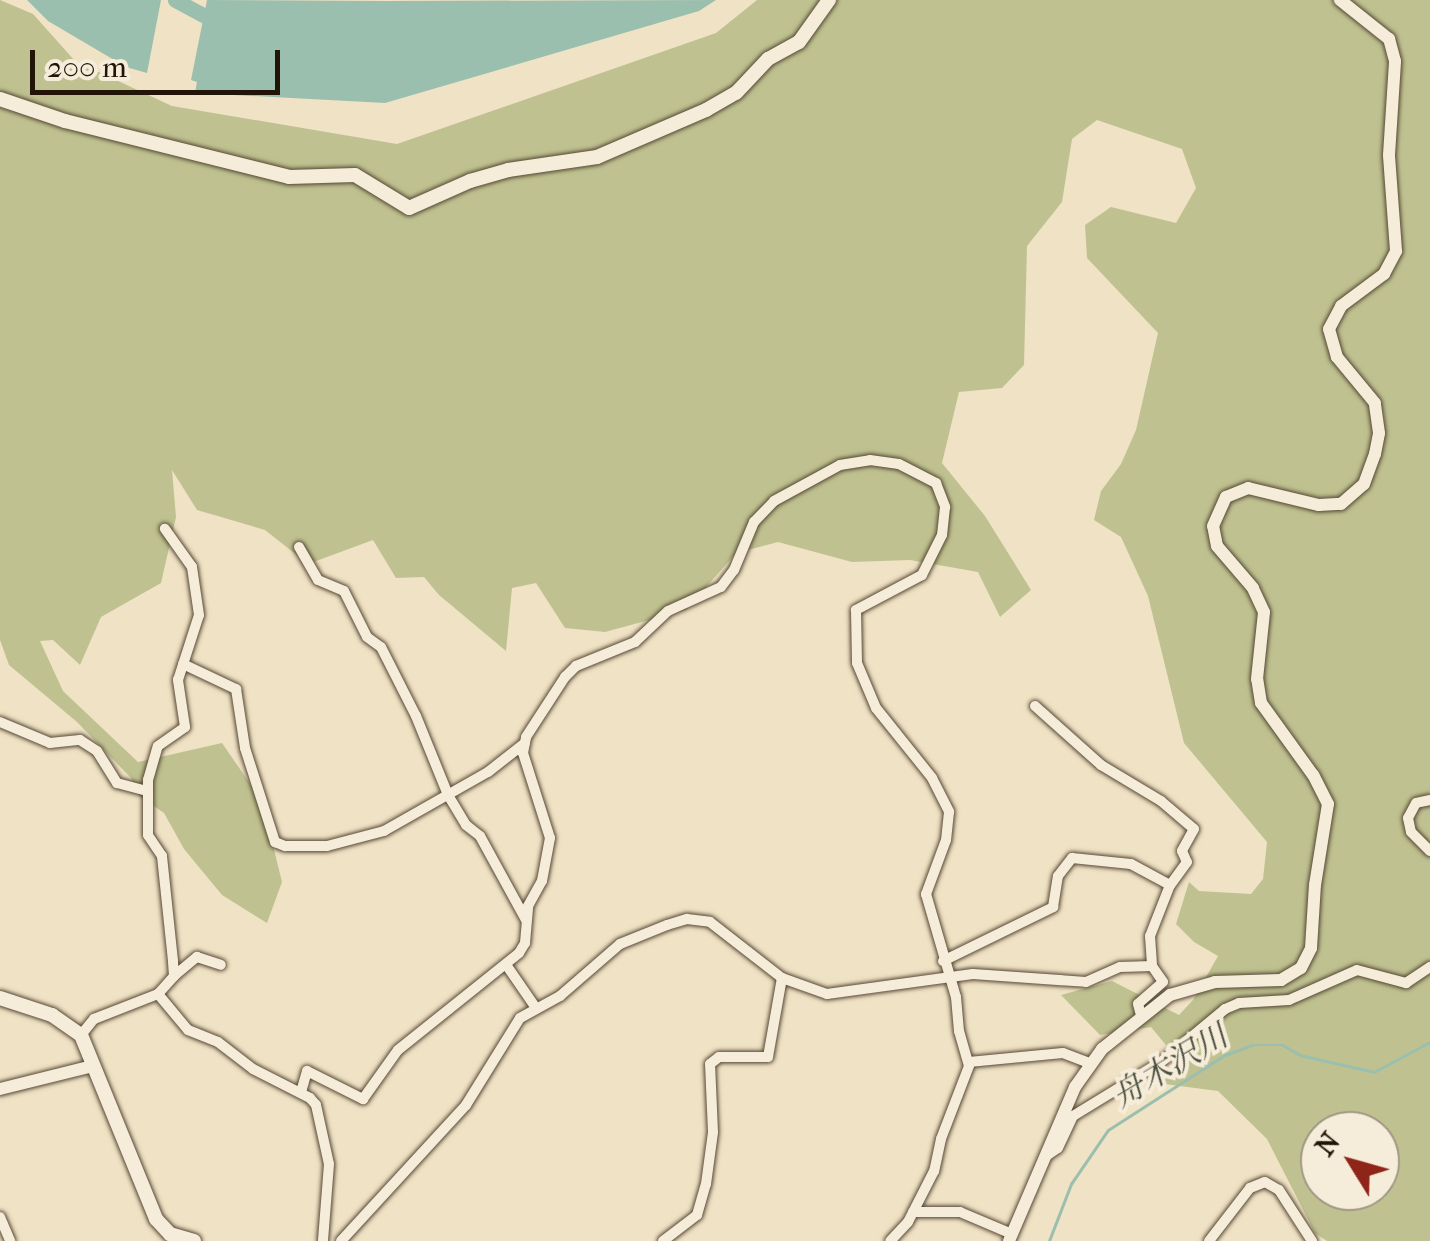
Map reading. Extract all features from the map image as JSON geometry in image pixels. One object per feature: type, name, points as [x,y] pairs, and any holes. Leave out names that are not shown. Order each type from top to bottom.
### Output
[{"type":"main road","points":[[0,99],[65,121],[289,176],[355,175],[409,208],[470,181],[508,170],[597,157],[706,110],[736,94],[768,59],[799,42],[829,0]]},
{"type":"main road","points":[[0,998],[52,1015],[81,1035],[156,1218],[170,1234],[194,1241]]},
{"type":"street","points":[[913,1212],[960,1212],[1010,1239],[1089,1063],[1141,1015],[1170,995],[1192,987],[1281,980],[1301,968],[1312,948],[1314,885],[1328,804],[1314,775],[1261,702],[1257,679],[1264,612],[1253,588],[1217,546],[1213,526],[1226,496],[1248,488],[1319,505],[1341,504],[1364,484],[1376,454],[1379,434],[1375,402],[1337,356],[1329,329],[1342,306],[1388,268],[1396,251],[1389,155],[1395,62],[1389,39],[1340,0]]},
{"type":"street","points":[[183,664],[231,686],[238,694],[245,748],[275,842],[327,846],[360,840],[448,795],[525,743],[576,666],[635,642],[668,611],[721,587],[734,570],[754,522],[774,501],[850,463],[883,461],[916,470],[936,483],[943,495],[944,520],[938,548],[922,574],[856,610],[857,663],[876,708],[932,778],[949,812],[946,840],[926,884],[968,1062],[934,1171],[913,1212],[890,1241]]},
{"type":"street","points":[[165,528],[187,556],[195,581],[198,622],[178,680],[185,727],[158,746],[148,792],[148,835],[162,856],[174,976]]},
{"type":"street","points":[[299,548],[318,580],[344,591],[367,637],[381,647],[416,716],[448,795],[466,824],[480,836],[526,921]]},
{"type":"street","points":[[1035,706],[1101,764],[1161,801],[1194,830],[1182,851],[1186,862],[1170,885],[1150,936],[1152,966],[1163,982],[1138,1004],[1141,1015]]},
{"type":"street","points":[[0,722],[50,743],[80,740],[97,751],[117,783],[148,792]]},
{"type":"street","points":[[301,1092],[308,1071],[362,1099],[398,1050],[507,966],[524,943],[528,906],[542,881],[550,838],[524,766],[525,743]]},
{"type":"street","points":[[1430,800],[1416,802],[1408,818],[1411,832],[1430,851]]},
{"type":"street","points":[[942,961],[1052,907],[1058,876],[1072,858],[1131,864],[1170,885]]},
{"type":"street","points":[[342,1241],[466,1105],[513,1027],[536,1008],[560,996],[620,944],[687,919],[717,926],[782,978],[814,992],[842,994],[973,974],[1086,982],[1120,967],[1152,966]]},
{"type":"street","points":[[81,1035],[94,1020],[158,994],[198,956],[221,965]]},
{"type":"street","points":[[507,966],[536,1008]]},
{"type":"street","points":[[1046,1156],[1058,1148],[1073,1116],[1160,1062],[1225,1009],[1289,1000],[1357,970],[1406,983],[1430,966]]},
{"type":"street","points":[[663,1241],[697,1215],[706,1184],[713,1132],[710,1064],[720,1057],[768,1056],[782,978]]},
{"type":"street","points":[[158,994],[188,1030],[301,1092],[316,1105],[329,1164],[323,1241]]},
{"type":"street","points":[[968,1062],[1063,1052],[1089,1063]]},
{"type":"street","points":[[0,1089],[93,1066]]},
{"type":"street","points":[[1209,1241],[1250,1188],[1265,1182],[1280,1190],[1312,1241]]},
{"type":"street","points":[[0,1216],[10,1241]]},
{"type":"shaded area","points":[[0,0],[33,14],[75,61],[172,106],[397,144],[716,33],[757,0],[1430,0],[1430,1241],[1327,1241],[1315,1233],[1304,1211],[1400,1211],[1400,1111],[1300,1111],[1300,1204],[1267,1139],[1218,1091],[1157,1083],[1185,1068],[1151,1027],[1100,1035],[1061,995],[1112,981],[1179,1015],[1193,1000],[1218,956],[1194,942],[1176,924],[1189,882],[1199,891],[1251,894],[1263,879],[1267,842],[1184,743],[1148,596],[1121,537],[1094,520],[1101,491],[1121,464],[1136,430],[1158,333],[1087,258],[1085,225],[1111,207],[1176,223],[1196,188],[1182,149],[1097,120],[1072,139],[1062,202],[1027,246],[1024,365],[1002,388],[959,392],[942,463],[985,516],[1031,590],[1000,617],[978,572],[910,560],[852,562],[778,542],[736,553],[686,610],[605,632],[565,628],[536,583],[512,588],[506,651],[439,595],[424,577],[396,578],[373,540],[308,564],[265,530],[197,510],[172,470],[176,517],[161,583],[101,617],[80,665],[53,640],[40,641],[63,691],[138,762],[222,743],[262,801],[282,882],[267,923],[222,895],[184,849],[164,813],[139,796],[131,778],[77,722],[9,665],[0,640]]},
{"type":"shaded area","points":[[27,0],[161,0],[147,73],[126,67],[48,21]]},
{"type":"shaded area","points":[[207,0],[716,0],[699,11],[385,103],[195,93],[197,82],[191,80]]},
{"type":"waterway","points":[[175,0],[210,19],[224,19]]},
{"type":"waterway","name":"舟木沢川","points":[[1049,1241],[1071,1184],[1108,1130],[1225,1055],[1252,1045],[1283,1045],[1300,1055],[1374,1072],[1430,1042]]}]
